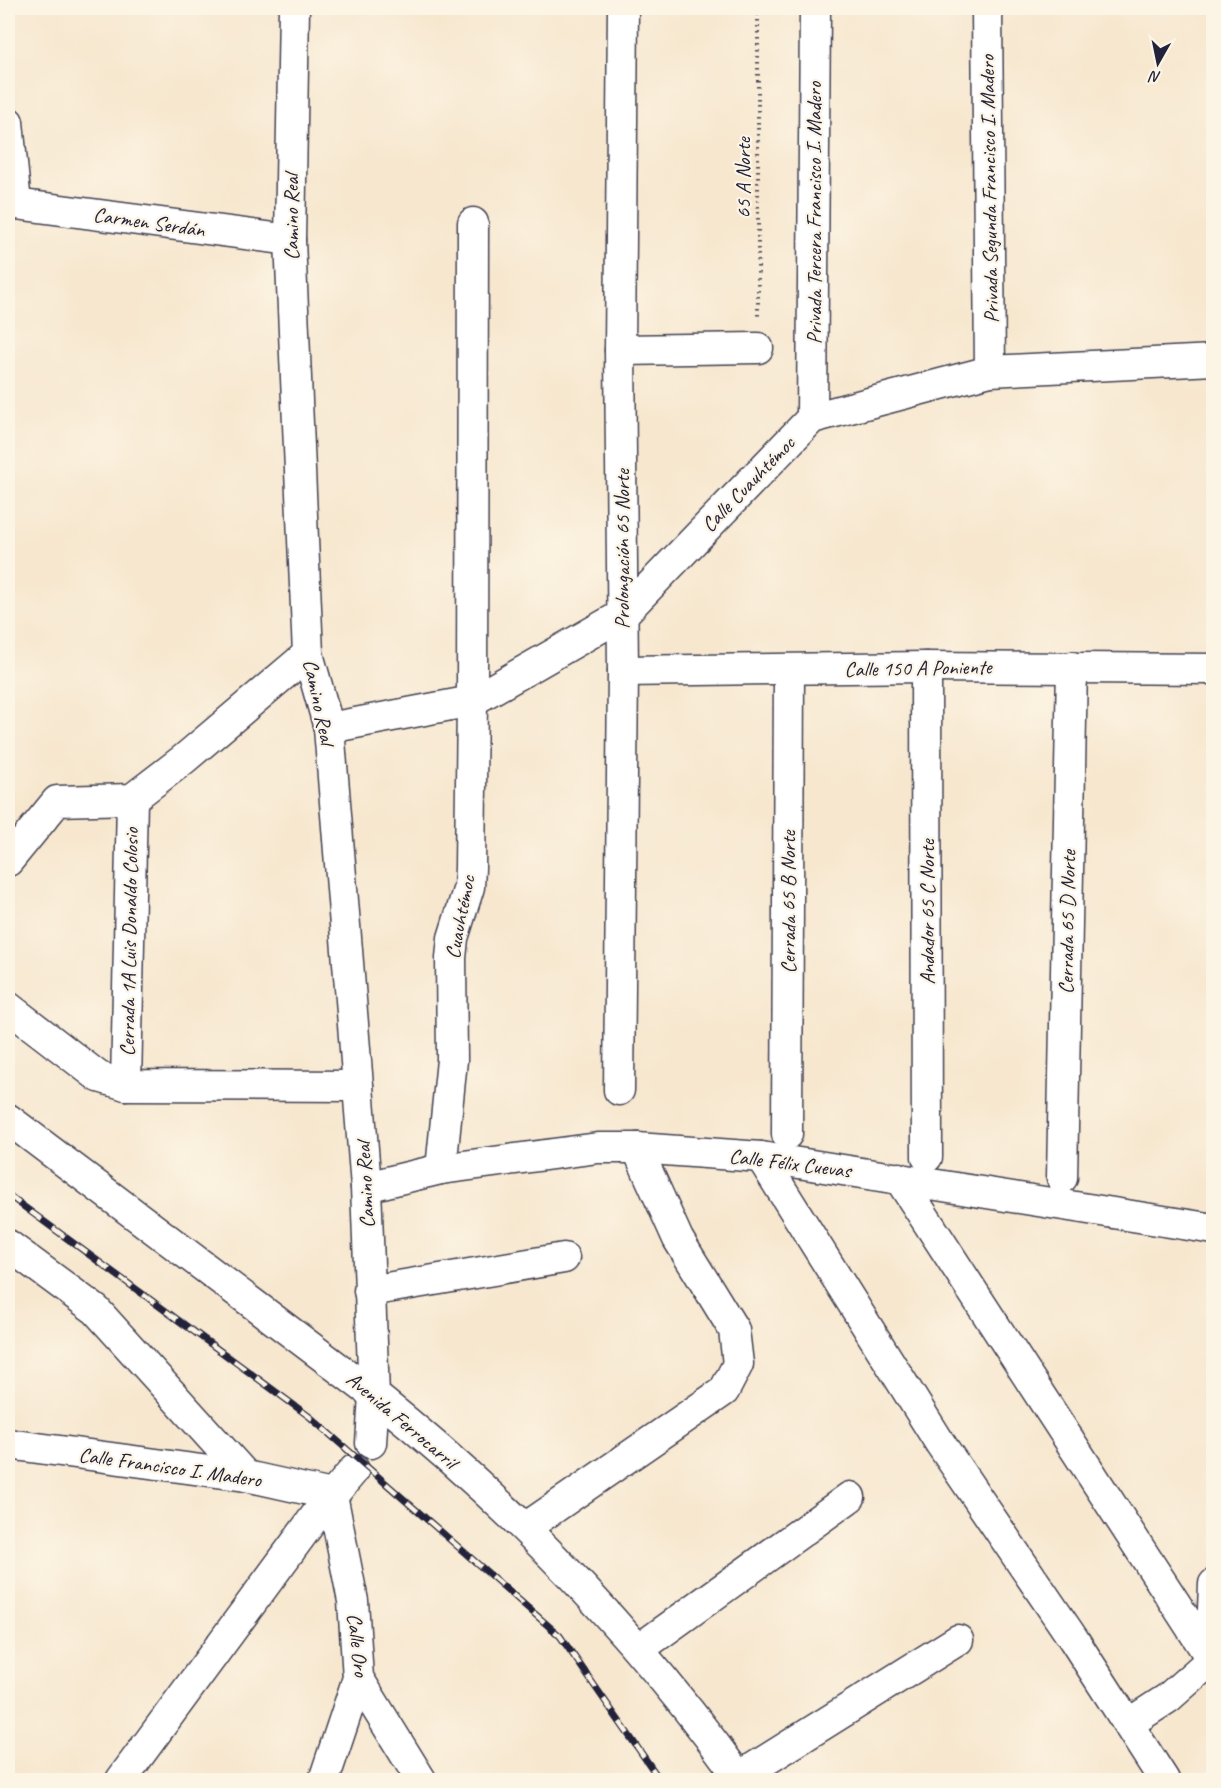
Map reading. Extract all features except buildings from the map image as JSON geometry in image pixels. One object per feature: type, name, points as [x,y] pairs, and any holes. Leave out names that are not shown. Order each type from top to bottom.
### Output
[{"type":"street","name":"Camino Real","points":[[294,8],[290,240],[308,654],[329,728],[358,1086],[366,1187],[374,1395],[371,1443]]},
{"type":"street","name":"Prolongación 65 Norte","points":[[618,1090],[623,672],[620,350],[623,8]]},
{"type":"street","name":"Privada Tercera Francisco I. Madero","points":[[812,418],[815,8]]},
{"type":"street","name":"Privada Segunda Francisco I. Madero","points":[[987,8],[990,371]]},
{"type":"street","points":[[8,122],[12,204]]},
{"type":"street","name":"Carmen Serdán","points":[[12,204],[290,240]]},
{"type":"street","name":"Cuauhtémoc","points":[[441,1169],[452,1060],[451,958],[453,938],[469,888],[472,701],[473,223]]},
{"type":"street","points":[[620,350],[758,348]]},
{"type":"street","name":"Calle Cuauhtémoc","points":[[329,728],[472,701],[622,615],[812,418],[990,371],[1214,360]]},
{"type":"street","points":[[8,861],[57,801],[132,799],[184,759],[308,654]]},
{"type":"street","name":"Calle 150 A Poniente","points":[[623,672],[926,667],[1214,669]]},
{"type":"street","name":"Andador 65 C Norte","points":[[926,667],[927,1157]]},
{"type":"street","name":"Cerrada 65 D Norte","points":[[1062,1178],[1072,667]]},
{"type":"street","name":"Cerrada 65 B Norte","points":[[787,1134],[789,670]]},
{"type":"street","name":"Cerrada 1A Luis Donaldo Colosio","points":[[126,1085],[132,799]]},
{"type":"street","points":[[8,1007],[99,1077],[126,1085],[358,1086]]},
{"type":"street","name":"Avenida Ferrocarril","points":[[8,1119],[414,1427],[525,1528],[639,1649],[740,1779]]},
{"type":"street","name":"Calle Félix Cuevas","points":[[366,1187],[441,1169],[598,1148],[637,1148],[761,1157],[1214,1229]]},
{"type":"street","points":[[525,1528],[724,1392],[738,1364],[734,1330],[678,1239],[637,1148]]},
{"type":"street","points":[[761,1157],[940,1443],[1074,1640],[1164,1780]]},
{"type":"street","points":[[899,1178],[1212,1661]]},
{"type":"street","points":[[8,1245],[96,1310],[246,1476]]},
{"type":"street","points":[[369,1291],[564,1258]]},
{"type":"street","name":"Calle Francisco I. Madero","points":[[8,1444],[246,1476],[332,1495]]},
{"type":"street","points":[[121,1780],[332,1495],[354,1470]]},
{"type":"street","name":"Calle Oro","points":[[332,1495],[353,1600],[358,1678],[422,1780]]},
{"type":"street","points":[[639,1649],[850,1497]]},
{"type":"street","points":[[1128,1724],[1168,1698],[1212,1661],[1214,1584]]},
{"type":"street","points":[[740,1779],[958,1640]]},
{"type":"street","points":[[324,1780],[358,1678]]},
{"type":"path","name":"65 A Norte","points":[[758,8],[758,348]]},
{"type":"railway","points":[[8,1195],[310,1417],[560,1636],[660,1780]]}]
